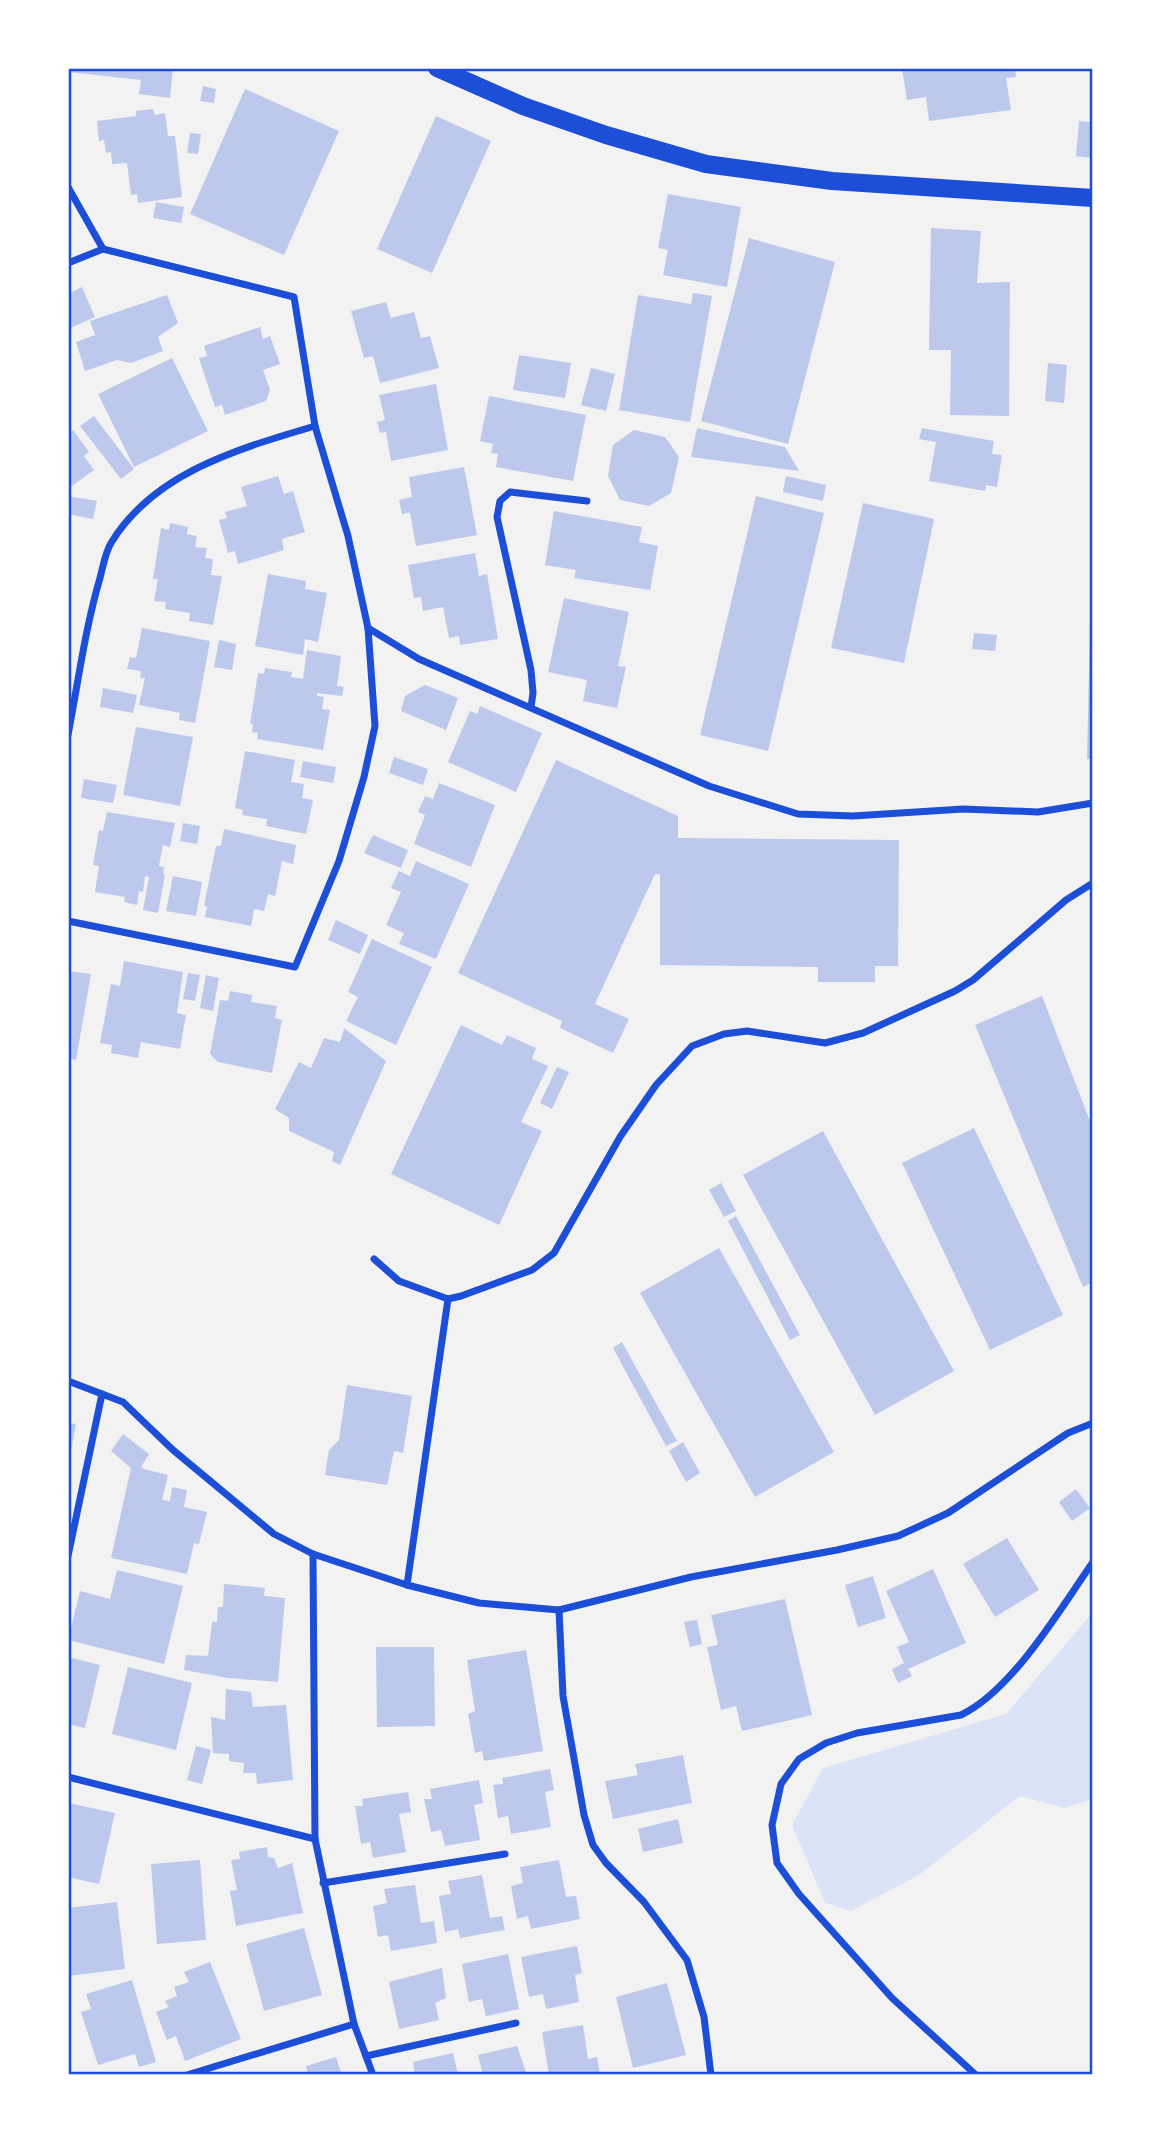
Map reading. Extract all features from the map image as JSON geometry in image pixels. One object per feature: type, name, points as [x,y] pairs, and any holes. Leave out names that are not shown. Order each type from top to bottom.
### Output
[{"type":"main road","points":[[437,68],[523,106],[606,135],[706,164],[832,181],[1093,198]]},
{"type":"street","points":[[68,187],[103,249]]},
{"type":"street","points":[[68,263],[103,249],[294,297],[315,426],[348,536],[368,628],[375,726],[367,765],[339,862],[295,967],[68,921]]},
{"type":"street","points":[[68,735],[94,599],[110,545],[132,514],[164,487],[238,449],[315,426]]},
{"type":"street","points":[[531,708],[531,670],[497,517],[500,501],[510,492],[587,501]]},
{"type":"street","points":[[368,628],[419,659],[709,786],[797,814],[853,816],[963,808],[1038,812],[1093,803]]},
{"type":"street","points":[[374,1259],[399,1281],[448,1299],[532,1270],[554,1253],[620,1137],[656,1085],[692,1046],[724,1034],[747,1031],[825,1043],[863,1033],[973,980],[1066,900],[1093,883]]},
{"type":"street","points":[[407,1585],[448,1299]]},
{"type":"street","points":[[68,1381],[123,1402],[173,1450],[274,1534],[313,1554],[407,1585],[479,1603],[559,1611],[691,1577],[898,1536],[948,1513],[1068,1433],[1093,1423]]},
{"type":"street","points":[[68,1556],[102,1394]]},
{"type":"street","points":[[313,1554],[315,1839],[354,2024],[373,2075]]},
{"type":"street","points":[[976,2075],[892,1998],[799,1894],[777,1863],[772,1825],[781,1784],[799,1759],[826,1743],[857,1733],[961,1715],[974,1709],[996,1690],[1034,1645],[1093,1562]]},
{"type":"street","points":[[559,1611],[564,1696],[593,1845],[606,1863],[644,1902],[687,1960],[704,2017],[710,2075]]},
{"type":"street","points":[[68,1777],[315,1839]]},
{"type":"street","points":[[323,1883],[505,1854]]},
{"type":"street","points":[[366,2056],[516,2023]]},
{"type":"street","points":[[187,2075],[354,2024]]},
{"type":"shaded area","points":[[1093,1612],[1093,1799],[1064,1808],[1020,1796],[919,1875],[851,1911],[825,1903],[792,1825],[823,1768],[1006,1714]]},
{"type":"building","points":[[68,68],[173,68],[170,98],[139,94],[141,80],[68,72]]},
{"type":"building","points":[[902,68],[1015,68],[1016,77],[1006,78],[1011,110],[929,121],[926,97],[907,100]]},
{"type":"building","points":[[203,86],[216,89],[214,103],[200,101]]},
{"type":"building","points":[[245,89],[339,131],[284,255],[190,214]]},
{"type":"building","points":[[1091,108],[1093,158],[1076,156],[1079,121],[1090,122]]},
{"type":"building","points":[[153,109],[155,115],[165,113],[168,136],[175,136],[182,197],[138,203],[137,194],[131,195],[127,163],[112,164],[111,152],[106,153],[104,140],[99,141],[97,121],[136,116],[136,111]]},
{"type":"building","points":[[436,116],[491,141],[432,273],[377,249]]},
{"type":"building","points":[[190,133],[201,134],[198,154],[187,153]]},
{"type":"building","points":[[668,194],[741,207],[727,287],[663,275],[668,250],[658,248]]},
{"type":"building","points":[[156,202],[184,207],[181,223],[153,218]]},
{"type":"building","points":[[931,228],[981,231],[977,283],[1010,282],[1009,416],[950,415],[951,350],[929,350]]},
{"type":"building","points":[[749,238],[835,262],[788,444],[701,421]]},
{"type":"building","points":[[82,287],[95,317],[68,329],[68,294]]},
{"type":"building","points":[[693,293],[712,296],[690,422],[619,410],[638,295],[691,304]]},
{"type":"building","points":[[167,295],[178,323],[158,337],[163,351],[131,363],[117,360],[85,371],[76,342],[95,335],[90,321]]},
{"type":"building","points":[[386,302],[391,318],[414,312],[421,338],[430,336],[439,368],[380,383],[373,356],[364,358],[351,311]]},
{"type":"building","points":[[260,327],[263,339],[270,336],[280,364],[263,370],[270,390],[266,401],[225,415],[222,405],[215,407],[199,358],[207,356],[204,346]]},
{"type":"building","points":[[519,355],[571,363],[565,398],[513,390]]},
{"type":"building","points":[[172,358],[208,431],[134,467],[98,394]]},
{"type":"building","points":[[1048,363],[1067,365],[1064,403],[1045,401]]},
{"type":"building","points":[[591,368],[615,374],[606,411],[581,405]]},
{"type":"building","points":[[436,384],[448,450],[391,461],[386,432],[380,433],[377,422],[385,420],[379,395]]},
{"type":"building","points":[[489,396],[586,415],[573,481],[496,467],[498,454],[491,453],[493,444],[480,441]]},
{"type":"building","points":[[94,416],[134,469],[121,479],[80,426]]},
{"type":"building","points":[[697,428],[785,447],[799,471],[691,457]]},
{"type":"building","points":[[922,428],[994,441],[992,454],[1002,455],[997,487],[986,485],[985,491],[929,481],[936,442],[919,439]]},
{"type":"building","points":[[73,430],[89,452],[84,456],[94,470],[68,489],[68,434]]},
{"type":"building","points":[[634,430],[665,437],[679,457],[671,493],[649,506],[620,500],[608,476],[613,445]]},
{"type":"building","points":[[464,467],[477,535],[416,546],[410,513],[402,514],[399,500],[412,497],[409,477]]},
{"type":"building","points":[[278,476],[284,494],[293,491],[305,532],[282,539],[284,550],[238,564],[235,551],[228,553],[219,520],[227,518],[225,512],[247,506],[241,487]]},
{"type":"building","points":[[786,476],[826,485],[823,501],[783,492]]},
{"type":"building","points":[[68,496],[97,501],[93,519],[68,514]]},
{"type":"building","points":[[756,496],[824,513],[768,751],[700,735]]},
{"type":"building","points":[[863,503],[934,519],[904,663],[831,648]]},
{"type":"building","points":[[554,511],[642,527],[639,542],[658,546],[650,590],[574,578],[576,570],[545,565]]},
{"type":"building","points":[[170,523],[188,527],[187,534],[197,536],[195,547],[207,548],[205,558],[213,559],[211,575],[222,576],[213,625],[189,621],[190,613],[165,609],[166,602],[154,601],[158,579],[153,579],[161,528],[169,530]]},
{"type":"building","points":[[475,553],[479,576],[487,574],[498,639],[460,645],[459,636],[449,638],[443,607],[423,611],[421,597],[414,598],[408,565]]},
{"type":"building","points":[[268,574],[306,581],[305,589],[327,593],[318,642],[305,639],[303,655],[255,646]]},
{"type":"building","points":[[564,598],[629,612],[618,666],[626,667],[617,708],[583,701],[587,680],[548,672]]},
{"type":"building","points":[[1090,620],[1093,620],[1093,759],[1087,759]]},
{"type":"building","points":[[142,628],[210,641],[195,723],[179,720],[180,713],[139,705],[145,678],[140,678],[141,671],[127,669],[130,657],[136,658]]},
{"type":"building","points":[[974,633],[997,635],[995,651],[972,649]]},
{"type":"building","points":[[219,640],[236,644],[232,670],[214,667]]},
{"type":"building","points":[[307,650],[341,656],[337,686],[344,687],[342,696],[317,693],[317,696],[324,697],[322,709],[330,710],[323,750],[257,739],[258,733],[252,732],[253,724],[250,724],[258,673],[264,674],[265,668],[292,672],[291,677],[303,679]]},
{"type":"building","points":[[425,685],[458,698],[446,730],[401,711],[405,696]]},
{"type":"building","points":[[103,688],[137,695],[133,713],[100,707]]},
{"type":"building","points":[[480,706],[542,733],[516,792],[448,762],[470,711],[477,714]]},
{"type":"building","points":[[136,727],[193,737],[180,806],[123,795]]},
{"type":"building","points":[[245,751],[295,760],[291,782],[304,784],[302,798],[313,800],[306,834],[266,826],[267,819],[242,815],[243,810],[235,808]]},
{"type":"building","points":[[394,757],[428,769],[423,785],[389,773]]},
{"type":"building","points":[[556,760],[678,816],[678,838],[899,840],[898,966],[875,966],[875,982],[818,982],[818,967],[660,965],[660,874],[655,874],[595,1004],[629,1019],[613,1053],[560,1028],[562,1021],[458,973]]},
{"type":"building","points":[[303,761],[336,767],[333,783],[300,777]]},
{"type":"building","points":[[84,779],[117,785],[113,803],[81,798]]},
{"type":"building","points":[[439,783],[495,805],[471,867],[414,844],[425,815],[418,812],[425,796],[433,799]]},
{"type":"building","points":[[107,812],[175,823],[170,847],[163,845],[159,866],[164,867],[165,875],[158,913],[143,910],[149,877],[145,876],[143,892],[139,891],[137,905],[124,902],[125,897],[95,892],[99,866],[93,865],[99,830],[103,831]]},
{"type":"building","points":[[183,823],[200,826],[197,844],[180,841]]},
{"type":"building","points":[[224,829],[296,845],[293,864],[282,861],[275,896],[268,894],[264,911],[254,909],[251,926],[205,917],[207,907],[204,906],[216,846],[221,846]]},
{"type":"building","points":[[373,835],[408,850],[401,868],[364,853]]},
{"type":"building","points":[[416,861],[469,884],[436,959],[399,944],[404,933],[386,925],[401,892],[391,888],[399,871],[410,876]]},
{"type":"building","points":[[173,876],[202,882],[196,916],[166,911]]},
{"type":"building","points":[[336,920],[368,935],[360,954],[328,940]]},
{"type":"building","points":[[372,939],[432,967],[396,1045],[346,1021],[358,997],[348,992]]},
{"type":"building","points":[[124,961],[183,972],[177,1013],[186,1015],[180,1049],[141,1042],[138,1058],[111,1053],[112,1045],[100,1043],[111,984],[120,986]]},
{"type":"building","points":[[68,971],[91,974],[76,1060],[68,1058]]},
{"type":"building","points":[[188,973],[200,975],[195,1001],[183,999]]},
{"type":"building","points":[[206,975],[219,978],[213,1011],[200,1008]]},
{"type":"building","points":[[230,991],[252,995],[251,1002],[277,1006],[275,1018],[282,1020],[272,1073],[218,1062],[210,1054],[220,1000],[228,1001]]},
{"type":"building","points":[[1042,996],[1093,1129],[1093,1282],[1083,1287],[975,1025]]},
{"type":"building","points":[[461,1025],[502,1045],[507,1035],[536,1048],[532,1059],[548,1066],[521,1122],[542,1131],[499,1225],[391,1174]]},
{"type":"building","points":[[344,1028],[386,1061],[340,1165],[332,1161],[334,1152],[289,1131],[289,1118],[275,1109],[299,1062],[311,1068],[324,1038],[340,1042]]},
{"type":"building","points":[[557,1067],[569,1072],[552,1109],[540,1103]]},
{"type":"building","points":[[974,1128],[1063,1315],[990,1350],[902,1163]]},
{"type":"building","points":[[823,1131],[954,1371],[875,1415],[743,1175]]},
{"type":"building","points":[[721,1183],[736,1211],[724,1217],[709,1190]]},
{"type":"building","points":[[736,1216],[800,1335],[790,1340],[728,1221]]},
{"type":"building","points":[[719,1248],[834,1452],[755,1497],[640,1293]]},
{"type":"building","points":[[622,1342],[677,1441],[666,1446],[613,1348]]},
{"type":"building","points":[[347,1385],[412,1396],[403,1453],[394,1451],[387,1485],[325,1475],[329,1450],[339,1440]]},
{"type":"building","points":[[68,1423],[76,1424],[70,1456],[68,1456]]},
{"type":"building","points":[[123,1434],[149,1454],[141,1467],[168,1475],[162,1500],[170,1501],[172,1487],[187,1490],[184,1507],[207,1512],[199,1544],[194,1543],[187,1574],[111,1558],[131,1468],[111,1451]]},
{"type":"building","points":[[683,1442],[700,1473],[686,1482],[669,1451]]},
{"type":"building","points":[[1076,1489],[1090,1508],[1072,1521],[1059,1502]]},
{"type":"building","points":[[1007,1538],[1039,1590],[995,1617],[963,1564]]},
{"type":"building","points":[[933,1569],[966,1643],[908,1669],[912,1676],[898,1683],[892,1669],[904,1663],[897,1647],[909,1642],[886,1591]]},
{"type":"building","points":[[117,1570],[183,1586],[164,1664],[68,1640],[80,1591],[110,1599]]},
{"type":"building","points":[[873,1576],[886,1618],[858,1627],[845,1585]]},
{"type":"building","points":[[224,1584],[265,1588],[264,1596],[285,1598],[278,1682],[228,1678],[184,1670],[186,1655],[208,1656],[212,1622],[217,1622],[218,1607],[223,1607]]},
{"type":"building","points":[[785,1599],[812,1715],[742,1731],[736,1706],[721,1710],[707,1647],[718,1645],[711,1615]]},
{"type":"building","points":[[697,1620],[702,1644],[690,1647],[684,1622]]},
{"type":"building","points":[[376,1647],[434,1647],[435,1726],[377,1727]]},
{"type":"building","points":[[526,1650],[543,1751],[484,1761],[482,1751],[475,1753],[468,1714],[475,1711],[467,1660]]},
{"type":"building","points":[[68,1657],[100,1665],[85,1728],[68,1724]]},
{"type":"building","points":[[128,1667],[192,1683],[176,1750],[112,1734]]},
{"type":"building","points":[[226,1689],[251,1692],[253,1707],[286,1705],[293,1780],[257,1784],[256,1773],[243,1773],[244,1763],[229,1761],[229,1754],[213,1753],[211,1717],[225,1720]]},
{"type":"building","points":[[196,1746],[211,1750],[202,1784],[187,1780]]},
{"type":"building","points":[[683,1755],[692,1803],[613,1819],[605,1781],[638,1775],[635,1764]]},
{"type":"building","points":[[550,1769],[554,1790],[545,1792],[551,1827],[511,1834],[508,1816],[498,1818],[493,1785],[503,1784],[502,1778]]},
{"type":"building","points":[[479,1780],[483,1803],[474,1805],[480,1840],[445,1846],[441,1830],[431,1832],[424,1799],[432,1799],[430,1789]]},
{"type":"building","points":[[408,1792],[411,1812],[399,1814],[406,1852],[373,1858],[370,1842],[361,1844],[355,1806],[363,1806],[362,1799]]},
{"type":"building","points":[[68,1803],[115,1813],[99,1884],[68,1877]]},
{"type":"building","points":[[678,1819],[683,1843],[643,1852],[638,1829]]},
{"type":"building","points":[[267,1847],[268,1857],[274,1858],[278,1868],[292,1863],[303,1913],[236,1926],[230,1891],[237,1890],[231,1860],[240,1859],[239,1852]]},
{"type":"building","points":[[200,1860],[206,1940],[157,1944],[151,1864]]},
{"type":"building","points":[[559,1860],[566,1897],[576,1896],[580,1919],[531,1929],[528,1916],[517,1919],[511,1886],[523,1883],[520,1867]]},
{"type":"building","points":[[482,1875],[490,1918],[502,1916],[505,1930],[460,1938],[458,1929],[445,1932],[439,1896],[451,1894],[448,1881]]},
{"type":"building","points":[[415,1885],[421,1923],[434,1921],[437,1943],[391,1951],[388,1935],[378,1937],[373,1906],[387,1903],[384,1889]]},
{"type":"building","points":[[117,1902],[125,1969],[68,1976],[68,1908]]},
{"type":"building","points":[[304,1928],[322,1995],[264,2011],[246,1944]]},
{"type":"building","points":[[577,1946],[582,1973],[575,1975],[579,2002],[546,2009],[543,1994],[529,1997],[521,1957]]},
{"type":"building","points":[[508,1954],[519,2009],[486,2016],[482,1999],[469,2002],[462,1964]]},
{"type":"building","points":[[210,1962],[241,2039],[185,2061],[176,2036],[167,2040],[156,2012],[169,2007],[165,2001],[177,1996],[174,1987],[189,1982],[184,1972]]},
{"type":"building","points":[[442,1968],[446,1998],[435,2003],[439,2020],[399,2029],[389,1982]]},
{"type":"building","points":[[132,1980],[156,2062],[139,2067],[135,2054],[98,2065],[81,2012],[91,2009],[86,1994]]},
{"type":"building","points":[[667,1983],[686,2055],[633,2068],[616,1997]]},
{"type":"building","points":[[583,2025],[588,2059],[597,2057],[600,2075],[549,2075],[542,2032]]},
{"type":"building","points":[[517,2046],[527,2075],[483,2075],[478,2055]]},
{"type":"building","points":[[453,2053],[458,2075],[415,2075],[413,2062]]},
{"type":"building","points":[[336,2057],[342,2075],[308,2075],[306,2066]]}]
